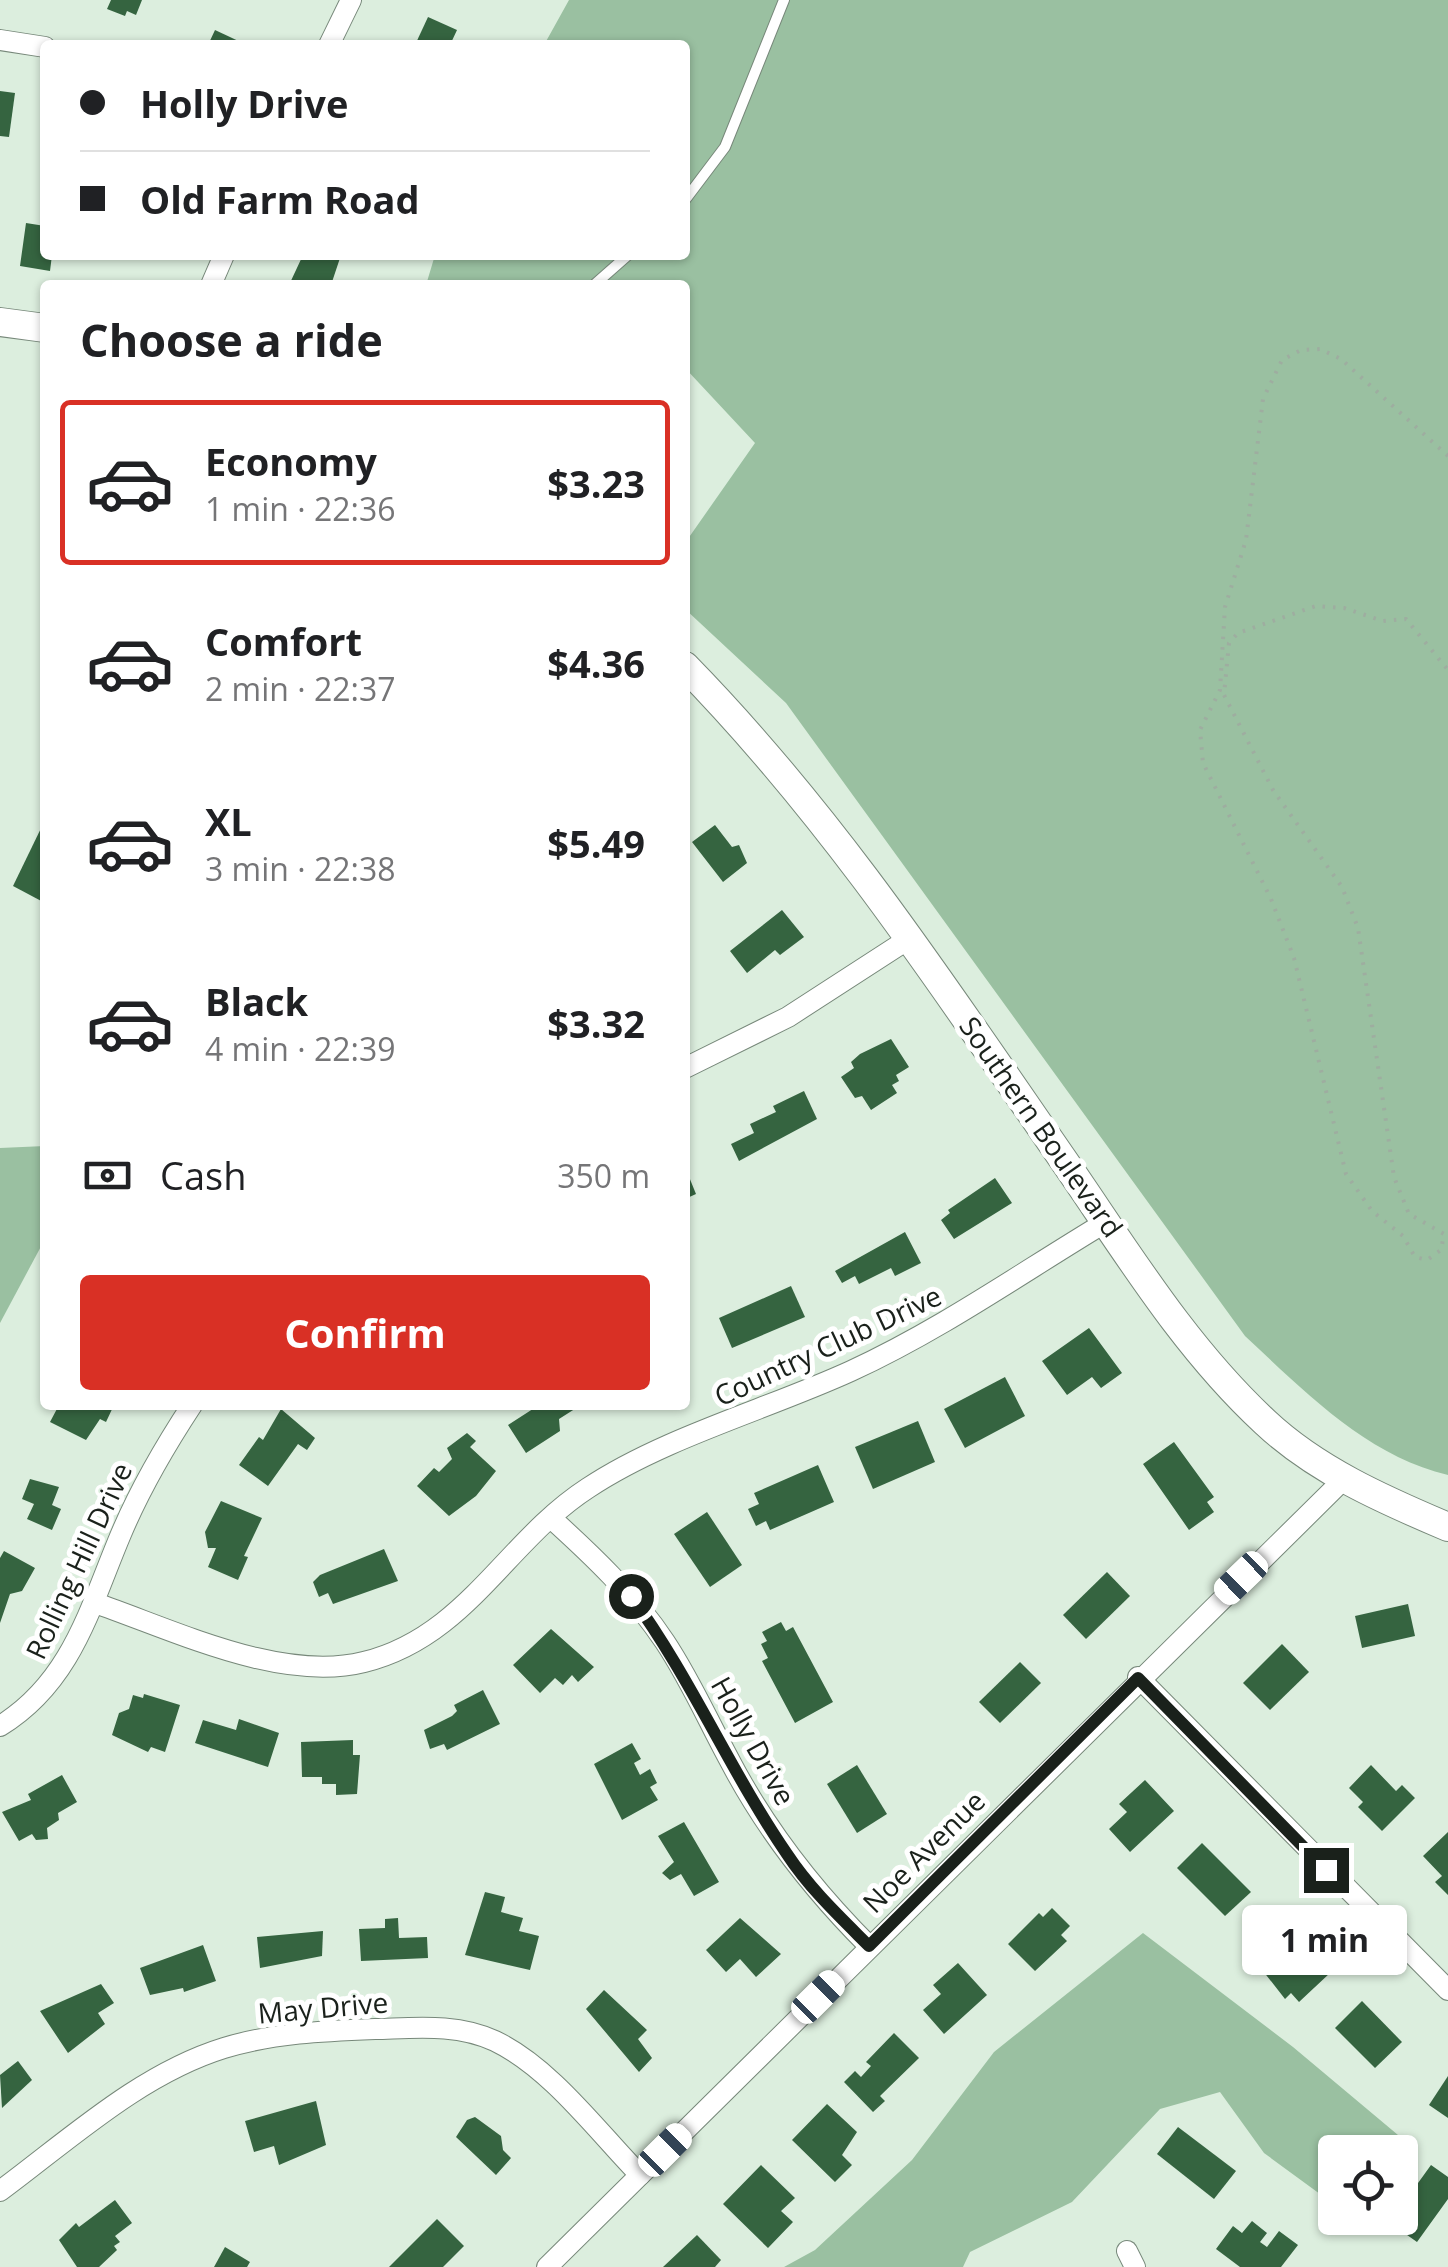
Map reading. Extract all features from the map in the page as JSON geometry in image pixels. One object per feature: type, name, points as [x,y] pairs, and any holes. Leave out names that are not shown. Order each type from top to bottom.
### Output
[{"type":"main road","points":[[0,322],[40,327]]},
{"type":"main road","name":"Southern Boulevard","points":[[690,671],[784,770],[910,938],[1190,1343],[1266,1424],[1344,1479],[1448,1526]]},
{"type":"street","points":[[331,40],[351,0]]},
{"type":"street","points":[[0,40],[40,45]]},
{"type":"street","points":[[690,1066],[788,1017],[910,938]]},
{"type":"street","name":"Country Club Drive","points":[[94,1603],[272,1662],[329,1668],[395,1653],[443,1626],[551,1518],[587,1488],[626,1466],[797,1394],[940,1327],[1106,1222]]},
{"type":"street","name":"Rolling Hill Drive","points":[[0,1726],[56,1677],[94,1603],[130,1515],[189,1410]]},
{"type":"street","name":"Noe Avenue","points":[[546,2267],[1138,1678],[1344,1479]]},
{"type":"street","name":"Holly Drive","points":[[551,1518],[631,1596],[674,1656],[732,1766],[787,1854],[812,1888],[869,1946]]},
{"type":"street","points":[[1138,1678],[1448,1990]]},
{"type":"street","name":"May Drive","points":[[0,2192],[121,2101],[174,2068],[222,2048],[274,2036],[440,2026],[482,2036],[511,2050],[640,2175]]},
{"type":"lane","points":[[690,193],[725,147],[784,0]]},
{"type":"lane","points":[[600,280],[622,260]]},
{"type":"path","points":[[1448,456],[1341,360],[1320,349],[1302,350],[1282,360],[1264,399],[1246,540],[1226,607],[1220,690],[1200,730],[1199,744],[1203,762],[1270,899],[1294,958],[1346,1174],[1372,1210],[1402,1236],[1415,1257],[1427,1260],[1441,1250],[1444,1234],[1409,1214],[1394,1177],[1358,928],[1342,887],[1273,790],[1224,695],[1229,642],[1238,633],[1316,606],[1344,608],[1382,621],[1406,619],[1448,670]]},
{"type":"green space","points":[[569,0],[1448,0],[1448,1475],[1418,1466],[1364,1437],[1314,1399],[1245,1336],[786,703],[690,614],[690,536],[755,443],[690,373],[690,280],[428,280],[434,260],[690,260],[690,40],[547,40]]},
{"type":"green space","points":[[40,1146],[40,1248],[0,1323],[0,1148]]},
{"type":"green space","points":[[1143,1933],[1293,2047],[1398,2135],[1318,2135],[1318,2193],[1264,2153],[1220,2092],[1160,2109],[1072,2202],[970,2252],[963,2267],[784,2267],[815,2250],[912,2160],[994,2052]]},
{"type":"building","points":[[111,0],[142,0],[136,15],[127,11],[125,16],[107,9]]},
{"type":"building","points":[[428,17],[457,30],[452,40],[417,40]]},
{"type":"building","points":[[215,30],[236,40],[210,40]]},
{"type":"building","points":[[0,91],[15,93],[9,137],[0,136]]},
{"type":"building","points":[[26,223],[40,225],[40,260],[51,260],[50,271],[20,266]]},
{"type":"building","points":[[301,260],[339,260],[333,280],[291,280]]},
{"type":"building","points":[[715,825],[732,847],[739,845],[747,863],[723,882],[692,842]]},
{"type":"building","points":[[40,830],[40,900],[13,886]]},
{"type":"building","points":[[782,910],[804,937],[780,955],[775,950],[747,973],[730,951]]},
{"type":"building","points":[[891,1039],[909,1067],[896,1075],[899,1081],[892,1085],[897,1093],[871,1110],[862,1096],[855,1098],[841,1077],[854,1068],[851,1062],[860,1054]]},
{"type":"building","points":[[804,1091],[817,1119],[739,1161],[731,1144],[754,1133],[750,1124],[776,1112],[773,1106]]},
{"type":"building","points":[[995,1178],[1012,1203],[954,1239],[941,1220],[950,1213],[948,1210]]},
{"type":"building","points":[[905,1232],[921,1263],[895,1276],[891,1268],[859,1284],[855,1276],[842,1283],[835,1271]]},
{"type":"building","points":[[791,1286],[805,1317],[732,1348],[719,1318]]},
{"type":"building","points":[[1089,1328],[1122,1373],[1101,1388],[1092,1377],[1067,1395],[1042,1361]]},
{"type":"building","points":[[1005,1377],[1025,1416],[965,1448],[944,1409]]},
{"type":"building","points":[[56,1410],[112,1410],[106,1422],[100,1419],[86,1440],[50,1422]]},
{"type":"building","points":[[280,1410],[315,1438],[307,1450],[298,1444],[268,1486],[239,1465],[259,1437],[263,1440]]},
{"type":"building","points":[[531,1410],[573,1410],[559,1419],[560,1431],[526,1453],[508,1425]]},
{"type":"building","points":[[918,1421],[935,1462],[873,1489],[855,1447]]},
{"type":"building","points":[[467,1433],[476,1441],[470,1447],[496,1471],[476,1496],[449,1516],[417,1486],[434,1468],[439,1472],[452,1459],[447,1448]]},
{"type":"building","points":[[1174,1442],[1214,1497],[1207,1502],[1214,1512],[1189,1530],[1143,1464]]},
{"type":"building","points":[[818,1465],[834,1502],[770,1530],[766,1521],[756,1526],[748,1509],[759,1504],[754,1493]]},
{"type":"building","points":[[30,1479],[59,1487],[52,1505],[61,1509],[52,1530],[27,1519],[34,1504],[22,1499]]},
{"type":"building","points":[[221,1501],[262,1518],[244,1556],[248,1557],[238,1580],[208,1567],[216,1548],[208,1548],[205,1532]]},
{"type":"building","points":[[707,1512],[742,1565],[710,1587],[674,1534]]},
{"type":"building","points":[[384,1549],[398,1581],[333,1604],[328,1593],[319,1597],[313,1582],[320,1575]]},
{"type":"building","points":[[4,1551],[35,1568],[22,1591],[10,1594],[0,1623],[0,1558]]},
{"type":"building","points":[[1107,1572],[1130,1596],[1086,1639],[1063,1615]]},
{"type":"building","points":[[1408,1604],[1415,1636],[1362,1648],[1355,1616]]},
{"type":"building","points":[[781,1622],[786,1631],[793,1627],[833,1702],[795,1723],[762,1661],[768,1658],[761,1644],[767,1641],[762,1632]]},
{"type":"building","points":[[551,1629],[594,1667],[578,1682],[572,1675],[563,1685],[555,1678],[540,1693],[513,1665]]},
{"type":"building","points":[[1282,1644],[1309,1672],[1270,1710],[1243,1683]]},
{"type":"building","points":[[1020,1662],[1041,1683],[1000,1723],[979,1702]]},
{"type":"building","points":[[483,1690],[500,1724],[447,1750],[444,1744],[430,1749],[424,1730],[452,1716],[457,1711],[454,1705]]},
{"type":"building","points":[[144,1694],[180,1705],[165,1752],[151,1747],[148,1752],[112,1735],[119,1713],[129,1709],[133,1695],[143,1698]]},
{"type":"building","points":[[239,1719],[279,1733],[268,1767],[195,1743],[203,1720],[236,1730]]},
{"type":"building","points":[[353,1740],[353,1755],[360,1755],[357,1794],[336,1795],[336,1784],[322,1784],[322,1777],[302,1777],[301,1742]]},
{"type":"building","points":[[632,1743],[641,1759],[634,1763],[640,1775],[650,1769],[657,1783],[650,1787],[658,1800],[622,1820],[594,1764]]},
{"type":"building","points":[[857,1765],[887,1814],[857,1833],[827,1784]]},
{"type":"building","points":[[1371,1765],[1396,1791],[1402,1785],[1415,1798],[1382,1831],[1358,1807],[1363,1802],[1349,1788]]},
{"type":"building","points":[[62,1775],[77,1802],[58,1813],[59,1820],[47,1828],[48,1839],[36,1840],[32,1834],[19,1841],[2,1812],[31,1800],[28,1794]]},
{"type":"building","points":[[1145,1780],[1174,1811],[1130,1852],[1109,1829],[1127,1812],[1119,1804]]},
{"type":"building","points":[[684,1822],[719,1882],[694,1896],[681,1874],[670,1880],[662,1873],[674,1862],[658,1836]]},
{"type":"building","points":[[1448,1832],[1448,1895],[1435,1882],[1442,1876],[1423,1856]]},
{"type":"building","points":[[1202,1843],[1251,1892],[1225,1916],[1177,1868]]},
{"type":"building","points":[[485,1892],[505,1897],[501,1912],[523,1918],[519,1931],[539,1936],[530,1970],[465,1955]]},
{"type":"building","points":[[1052,1908],[1070,1926],[1061,1935],[1067,1941],[1035,1971],[1008,1944],[1039,1913],[1043,1917]]},
{"type":"building","points":[[398,1918],[399,1938],[427,1937],[428,1958],[361,1961],[359,1929],[385,1928],[385,1919]]},
{"type":"building","points":[[740,1918],[781,1954],[756,1977],[740,1959],[726,1972],[706,1950]]},
{"type":"building","points":[[323,1931],[322,1956],[260,1968],[257,1937]]},
{"type":"building","points":[[1266,1938],[1282,1956],[1299,1940],[1330,1973],[1299,2002],[1291,1993],[1285,1999],[1249,1953]]},
{"type":"building","points":[[203,1945],[216,1981],[184,1992],[183,1988],[150,1995],[140,1968]]},
{"type":"building","points":[[958,1963],[987,1995],[944,2034],[923,2010],[941,1994],[933,1985]]},
{"type":"building","points":[[101,1984],[114,2003],[98,2013],[105,2024],[68,2053],[40,2011]]},
{"type":"building","points":[[604,1990],[647,2030],[638,2039],[652,2058],[639,2072],[586,2009]]},
{"type":"building","points":[[1362,2001],[1402,2042],[1375,2068],[1335,2028]]},
{"type":"building","points":[[894,2033],[919,2058],[880,2096],[885,2101],[873,2112],[844,2082],[855,2071],[861,2077],[871,2066],[866,2062]]},
{"type":"building","points":[[18,2061],[32,2080],[2,2108],[0,2075]]},
{"type":"building","points":[[1448,2076],[1448,2118],[1429,2105]]},
{"type":"building","points":[[316,2101],[326,2145],[279,2165],[274,2146],[254,2152],[245,2121]]},
{"type":"building","points":[[827,2104],[857,2132],[842,2155],[852,2165],[835,2182],[792,2140]]},
{"type":"building","points":[[475,2117],[501,2136],[503,2150],[511,2158],[496,2175],[456,2137],[467,2120]]},
{"type":"building","points":[[1178,2127],[1236,2171],[1214,2199],[1157,2154]]},
{"type":"building","points":[[761,2165],[795,2198],[781,2211],[793,2222],[768,2248],[723,2204]]},
{"type":"building","points":[[1431,2165],[1448,2177],[1448,2199],[1417,2242],[1407,2235],[1418,2235],[1418,2183]]},
{"type":"building","points":[[115,2200],[132,2223],[115,2236],[120,2242],[114,2246],[117,2250],[99,2267],[77,2267],[59,2240],[76,2223],[79,2227]]},
{"type":"building","points":[[437,2219],[464,2246],[443,2267],[389,2267]]},
{"type":"building","points":[[1252,2221],[1267,2233],[1260,2242],[1267,2247],[1279,2231],[1298,2245],[1281,2267],[1240,2267],[1216,2249],[1233,2226],[1242,2233]]},
{"type":"building","points":[[697,2235],[721,2260],[715,2267],[663,2267]]},
{"type":"building","points":[[225,2247],[250,2262],[247,2267],[214,2267]]},
{"type":"route","points":[[631,1596],[665,1642],[732,1766],[787,1854],[812,1888],[869,1946],[1138,1678],[1326,1870]]}]
